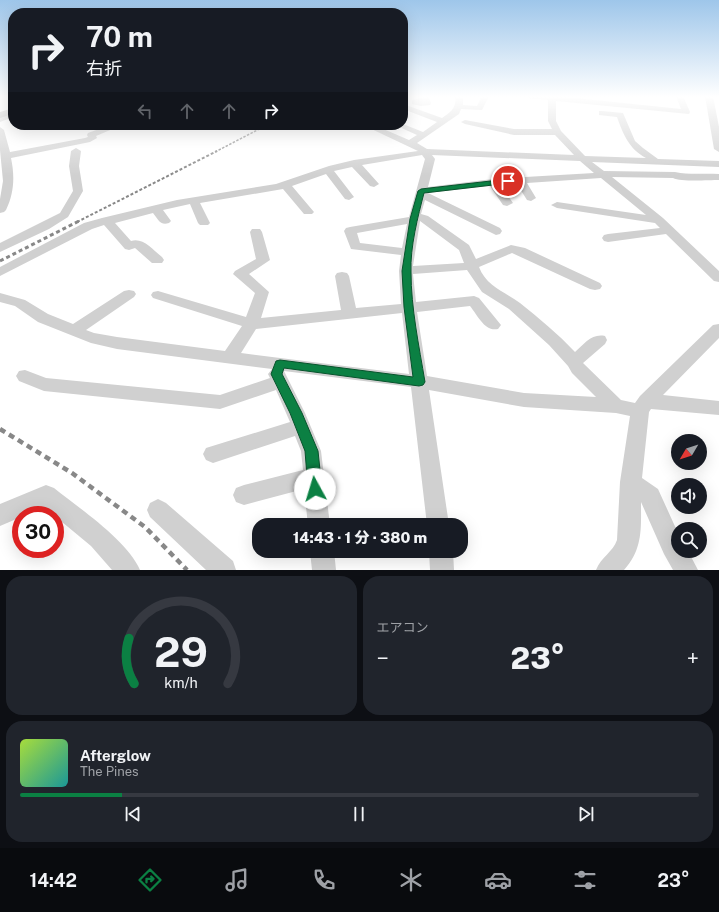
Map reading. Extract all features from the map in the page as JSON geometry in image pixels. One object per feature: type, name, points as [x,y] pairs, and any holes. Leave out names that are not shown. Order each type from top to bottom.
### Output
[{"type":"street","points":[[409,143],[424,135],[441,123]]},
{"type":"street","points":[[468,123],[514,132],[557,132]]},
{"type":"street","points":[[553,123],[557,132],[584,159],[670,230],[719,278]]},
{"type":"street","points":[[623,123],[633,146],[640,152],[658,161]]},
{"type":"street","points":[[714,123],[719,149]]},
{"type":"street","points":[[408,129],[424,135]]},
{"type":"street","points":[[0,130],[3,156],[9,184],[0,210]]},
{"type":"street","points":[[3,156],[93,138],[91,135],[105,130]]},
{"type":"street","points":[[379,130],[426,152],[430,159],[414,217],[406,271],[409,307],[437,518]]},
{"type":"street","points":[[0,248],[64,215],[78,191],[74,175],[73,160],[76,151]]},
{"type":"street","points":[[0,272],[82,228],[106,220],[193,200],[286,185],[327,170],[354,163],[426,152],[719,164]]},
{"type":"street","points":[[354,163],[374,184]]},
{"type":"street","points":[[327,170],[331,173],[349,197]]},
{"type":"street","points":[[421,193],[493,182],[604,175],[675,175],[681,178],[697,176],[719,177]]},
{"type":"street","points":[[520,180],[532,198]]},
{"type":"street","points":[[493,182],[507,203]]},
{"type":"street","points":[[286,185],[308,212]]},
{"type":"street","points":[[421,193],[496,231]]},
{"type":"street","points":[[193,200],[204,223]]},
{"type":"street","points":[[557,205],[658,220]]},
{"type":"street","points":[[155,208],[165,221]]},
{"type":"street","points":[[408,252],[355,246],[350,231],[414,217],[424,218],[465,248],[474,272],[488,289],[514,306],[554,341],[574,362],[578,369],[616,406]]},
{"type":"street","points":[[106,220],[129,246],[136,243],[157,260]]},
{"type":"street","points":[[608,238],[670,230]]},
{"type":"street","points":[[230,357],[251,324],[262,292],[240,274],[263,260],[256,232]]},
{"type":"street","points":[[406,271],[471,266],[511,249],[595,286]]},
{"type":"street","points":[[342,276],[349,313]]},
{"type":"street","points":[[74,331],[129,294]]},
{"type":"street","points":[[158,295],[251,324],[474,301],[493,325]]},
{"type":"street","points":[[0,297],[20,303],[43,318],[91,338],[117,343],[230,357],[280,373],[419,382],[524,400],[616,406],[719,408]]},
{"type":"street","points":[[608,570],[624,553],[629,540],[631,482],[643,406],[719,329]]},
{"type":"street","points":[[574,362],[599,340]]},
{"type":"street","points":[[25,376],[44,384],[220,402],[280,373]]},
{"type":"street","points":[[280,373],[312,451],[318,518]]},
{"type":"street","points":[[213,454],[301,426]]},
{"type":"street","points":[[244,495],[314,477]]},
{"type":"street","points":[[631,482],[650,496],[672,546],[686,570]]},
{"type":"street","points":[[0,515],[46,495],[99,538],[128,570]]},
{"type":"street","points":[[158,510],[224,570]]},
{"type":"street","points":[[323,558],[324,570]]},
{"type":"street","points":[[441,558],[442,570]]},
{"type":"railway","points":[[215,152],[257,130]]},
{"type":"railway","points":[[77,222],[217,151]]},
{"type":"railway","points":[[0,261],[79,221]]},
{"type":"railway","points":[[0,429],[72,473],[145,527],[187,570]]},
{"type":"route","points":[[315,489],[312,451],[296,413],[276,374],[280,364],[419,382],[409,307],[406,271],[414,219],[421,191],[508,181]]}]
